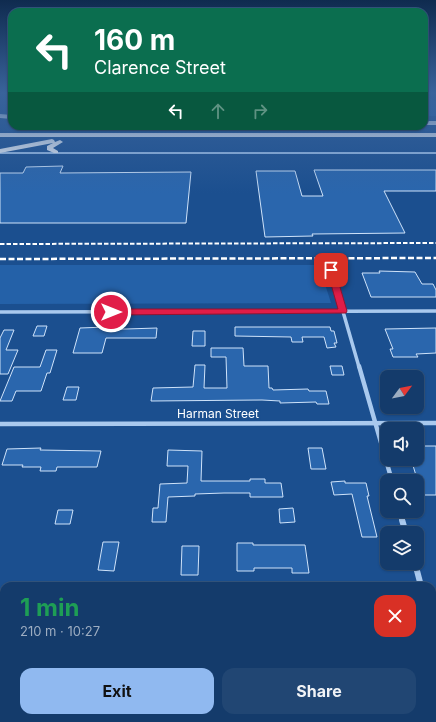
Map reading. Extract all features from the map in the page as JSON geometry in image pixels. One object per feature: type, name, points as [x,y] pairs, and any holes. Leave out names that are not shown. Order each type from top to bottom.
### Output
[{"type":"highway","points":[[0,135],[436,135]]},
{"type":"highway","points":[[0,152],[43,143],[72,140],[329,135]]},
{"type":"highway","points":[[56,152],[49,149],[50,146],[58,142],[72,140]]},
{"type":"street","points":[[0,152],[436,153]]},
{"type":"street","points":[[331,270],[390,474]]},
{"type":"street","points":[[0,312],[436,311]]},
{"type":"street","name":"Harman Street","points":[[0,424],[436,423]]},
{"type":"street","points":[[417,570],[420,582]]},
{"type":"shaded area","points":[[0,265],[319,265],[331,303],[0,304]]},
{"type":"building","points":[[63,166],[60,173],[191,172],[186,223],[0,223],[0,173],[23,173],[26,167]]},
{"type":"building","points":[[314,170],[436,170],[436,191],[384,191],[405,233],[312,234],[313,236],[265,237],[256,171],[295,171],[302,196],[323,196]]},
{"type":"building","points":[[379,271],[415,272],[422,284],[433,284],[436,290],[436,297],[371,297],[362,273],[380,273]]},
{"type":"building","points":[[37,326],[47,326],[44,336],[33,336]]},
{"type":"building","points":[[107,327],[107,329],[157,328],[156,338],[106,338],[102,353],[73,353],[80,328]]},
{"type":"building","points":[[235,327],[330,327],[331,331],[334,331],[337,343],[334,343],[336,347],[327,348],[324,337],[302,337],[303,342],[292,342],[291,337],[235,336]]},
{"type":"building","points":[[436,328],[436,353],[416,354],[418,357],[393,357],[390,349],[393,349],[385,329]]},
{"type":"building","points":[[4,330],[14,330],[6,350],[18,350],[8,374],[0,374],[0,338]]},
{"type":"building","points":[[193,331],[205,331],[205,346],[192,346]]},
{"type":"building","points":[[211,348],[243,348],[244,366],[268,366],[269,388],[272,388],[273,390],[308,389],[309,391],[326,391],[329,404],[317,404],[316,402],[280,403],[280,401],[262,400],[151,401],[153,388],[193,387],[195,365],[205,365],[204,388],[227,388],[226,357],[211,357]]},
{"type":"building","points":[[46,350],[57,350],[50,373],[47,373],[41,391],[16,391],[12,401],[0,401],[14,367],[40,367]]},
{"type":"building","points":[[330,366],[342,366],[344,375],[332,375]]},
{"type":"building","points":[[67,387],[79,387],[76,400],[63,400]]},
{"type":"building","points":[[424,446],[436,446],[436,495],[424,495],[424,474],[416,474],[413,466],[424,466]]},
{"type":"building","points":[[41,448],[40,450],[101,451],[97,467],[57,467],[56,471],[40,471],[41,467],[2,465],[7,449]]},
{"type":"building","points":[[308,448],[322,448],[326,469],[311,469]]},
{"type":"building","points":[[168,450],[202,451],[201,481],[250,481],[250,479],[265,479],[265,483],[281,483],[283,497],[250,497],[250,493],[224,493],[168,497],[166,522],[152,522],[153,508],[158,508],[160,484],[187,483],[188,466],[167,466]]},
{"type":"building","points":[[345,481],[345,483],[366,483],[369,496],[367,496],[377,537],[362,537],[352,494],[334,495],[331,482]]},
{"type":"building","points":[[293,508],[295,522],[280,523],[279,509]]},
{"type":"building","points":[[58,510],[73,510],[70,524],[55,524]]},
{"type":"building","points":[[103,542],[119,542],[114,571],[98,570]]},
{"type":"building","points":[[237,543],[253,543],[253,545],[305,545],[309,573],[292,573],[292,568],[254,568],[254,571],[237,571]]},
{"type":"building","points":[[182,546],[199,546],[198,575],[181,575]]},
{"type":"railway","points":[[0,244],[436,243]]},
{"type":"railway","points":[[0,259],[436,258]]},
{"type":"route","points":[[111,312],[343,311],[331,270]]}]
